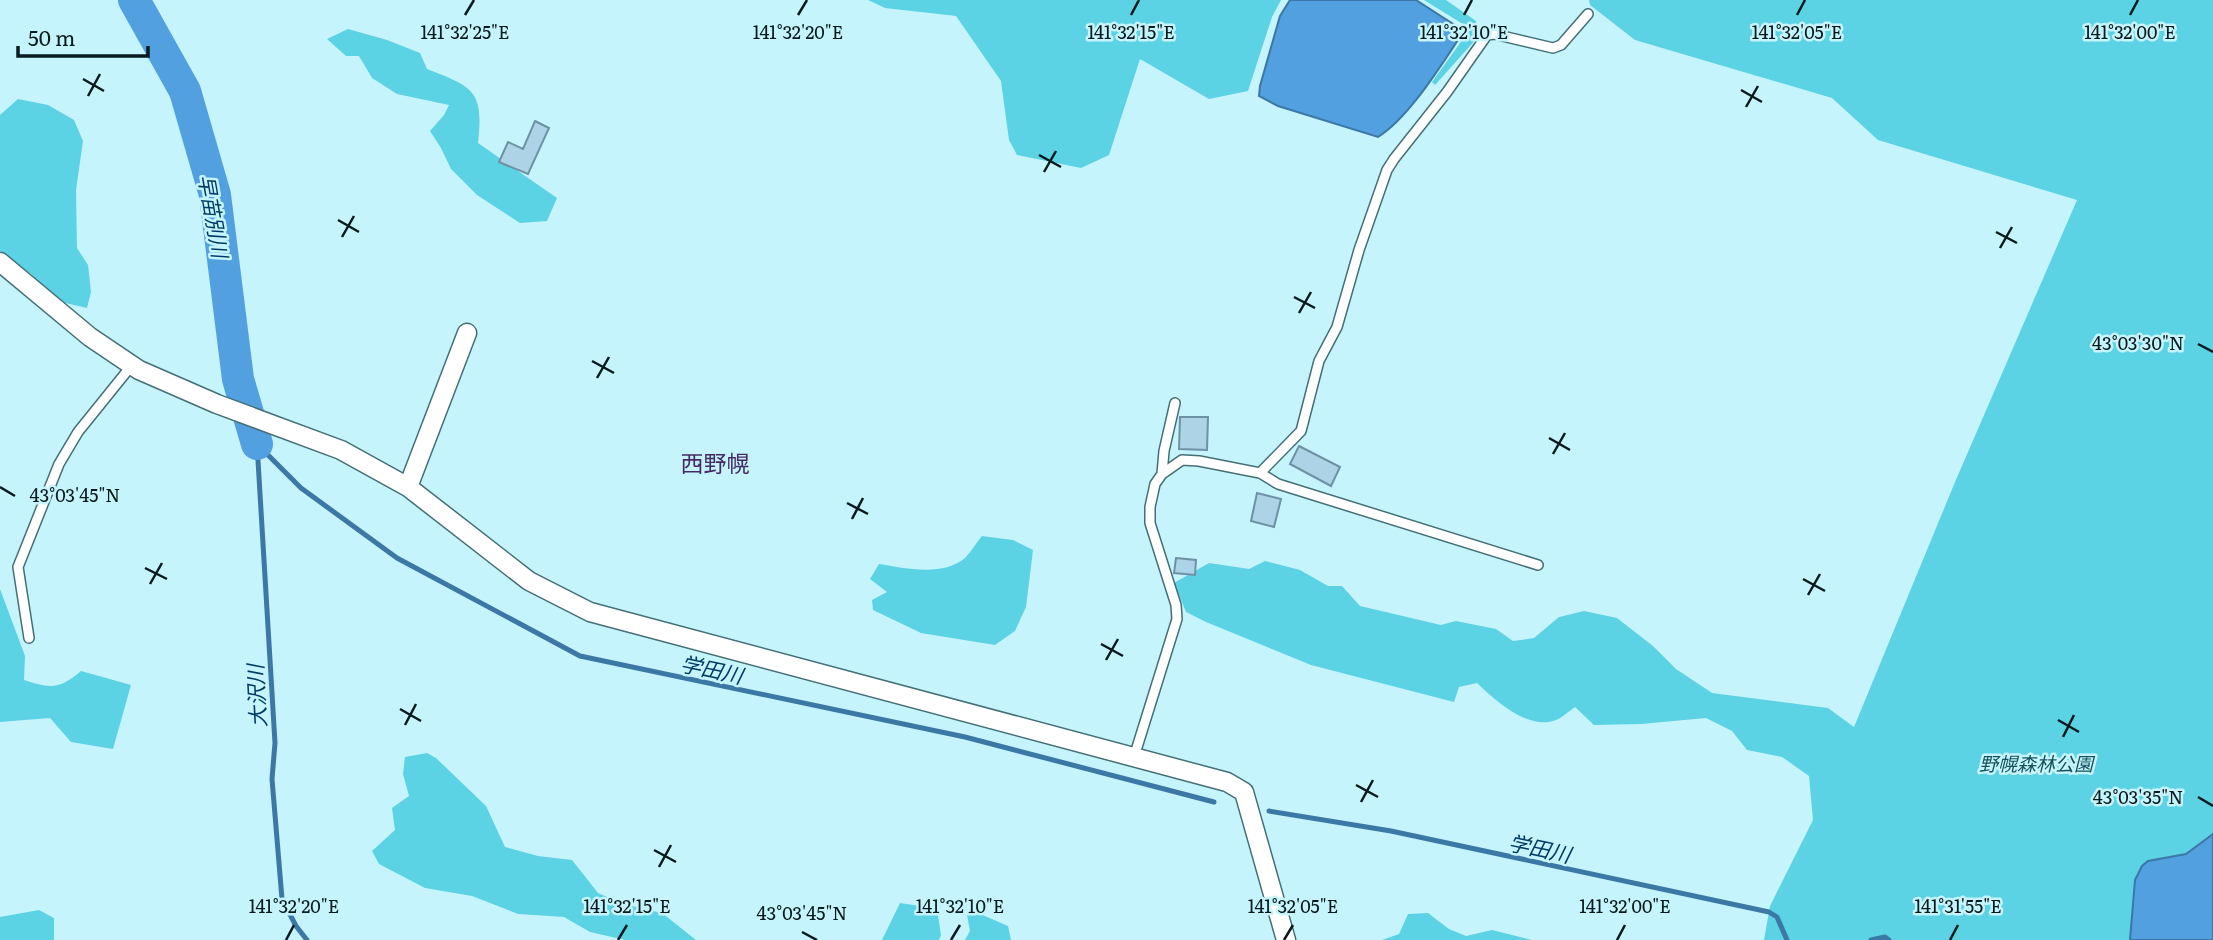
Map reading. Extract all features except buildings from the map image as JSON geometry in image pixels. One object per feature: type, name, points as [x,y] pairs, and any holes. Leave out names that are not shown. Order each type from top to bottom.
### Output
[{"type":"street","points":[[0,262],[90,337],[132,365],[217,404],[341,450],[408,487],[529,582],[590,612],[1227,782],[1244,792],[1286,940]]},
{"type":"street","points":[[408,487],[467,333]]},
{"type":"lane","points":[[1260,473],[1301,431],[1319,361],[1337,327],[1359,250],[1387,170],[1394,159],[1447,92],[1487,35],[1494,34],[1553,48],[1561,45],[1588,14]]},
{"type":"lane","points":[[29,638],[18,567],[58,464],[78,432],[132,365]]},
{"type":"lane","points":[[1162,474],[1164,451],[1175,403]]},
{"type":"lane","points":[[1134,757],[1177,619],[1176,605],[1150,523],[1150,507],[1155,484],[1162,474],[1182,460],[1260,473],[1278,484],[1538,565]]},
{"type":"green space","points":[[868,0],[1281,0],[1272,17],[1248,91],[1209,99],[1140,59],[1109,155],[1081,168],[1017,155],[1009,140],[1001,81],[956,16],[885,8]]},
{"type":"green space","points":[[1424,0],[1446,0],[1476,21],[1479,36],[1435,85],[1432,82],[1468,32],[1466,26]]},
{"type":"green space","name":"野幌森林公園","points":[[1589,0],[2213,0],[2213,940],[1764,940],[1770,906],[1813,820],[1809,776],[1782,757],[1747,750],[1732,731],[1706,718],[1594,725],[1575,707],[1556,720],[1534,721],[1513,712],[1477,683],[1459,687],[1454,702],[1311,665],[1186,612],[1174,583],[1209,563],[1249,569],[1265,561],[1300,570],[1328,586],[1342,586],[1360,606],[1441,625],[1456,621],[1496,629],[1513,641],[1534,638],[1559,617],[1584,611],[1617,618],[1653,646],[1676,669],[1712,693],[1828,708],[1854,727],[1955,482],[2077,200],[1878,140],[1832,98],[1635,40],[1590,5]]},
{"type":"green space","points":[[348,29],[420,53],[427,69],[465,86],[477,101],[478,143],[557,198],[547,221],[520,223],[477,195],[451,169],[430,131],[449,105],[397,94],[372,78],[359,56],[346,56],[327,39]]},
{"type":"green space","points":[[18,99],[48,105],[74,120],[83,141],[76,190],[77,248],[88,265],[91,292],[87,308],[61,302],[31,274],[0,251],[0,115]]},
{"type":"green space","points":[[982,536],[1013,540],[1033,550],[1026,607],[1015,631],[995,645],[921,633],[873,610],[872,600],[887,592],[870,579],[879,564],[923,570],[946,568],[965,558]]},
{"type":"green space","points":[[0,589],[25,656],[24,680],[55,686],[81,671],[131,685],[113,749],[71,742],[50,718],[0,722]]},
{"type":"green space","points":[[427,753],[436,758],[486,806],[505,847],[538,856],[572,860],[598,893],[623,904],[662,913],[696,940],[625,940],[590,932],[564,917],[518,914],[472,896],[425,888],[379,864],[372,851],[395,830],[392,808],[409,796],[403,774],[405,757]]},
{"type":"green space","points":[[900,903],[920,906],[938,915],[941,935],[939,940],[882,940]]},
{"type":"green space","points":[[39,910],[54,918],[54,940],[0,940],[0,917]]},
{"type":"green space","points":[[978,913],[1008,926],[1011,940],[965,940],[970,931],[967,915]]},
{"type":"green space","points":[[1428,913],[1449,929],[1466,936],[1492,930],[1532,940],[1382,940],[1399,934],[1408,914]]},
{"type":"shaded area","points":[[1290,0],[1416,0],[1464,31],[1414,103],[1378,137],[1278,106],[1259,96],[1280,16]]},
{"type":"shaded area","points":[[2213,834],[2213,940],[2130,940],[2135,880],[2142,866],[2148,861],[2186,854]]},
{"type":"waterway","name":"早苗別川","points":[[134,0],[185,91],[215,195],[238,379],[257,444]]},
{"type":"waterway","name":"学田川","points":[[257,444],[301,488],[397,558],[580,656],[965,737],[1214,802]]},
{"type":"waterway","name":"大沢川","points":[[257,444],[275,743],[272,779],[282,899],[296,926],[307,940]]},
{"type":"waterway","name":"学田川","points":[[1269,811],[1391,831],[1769,912],[1777,917],[1787,940]]},
{"type":"waterway","name":"学田川","points":[[1871,940],[1885,937],[1889,940]]},
{"type":"district","name":"西野幌","points":[[715,462]]}]
